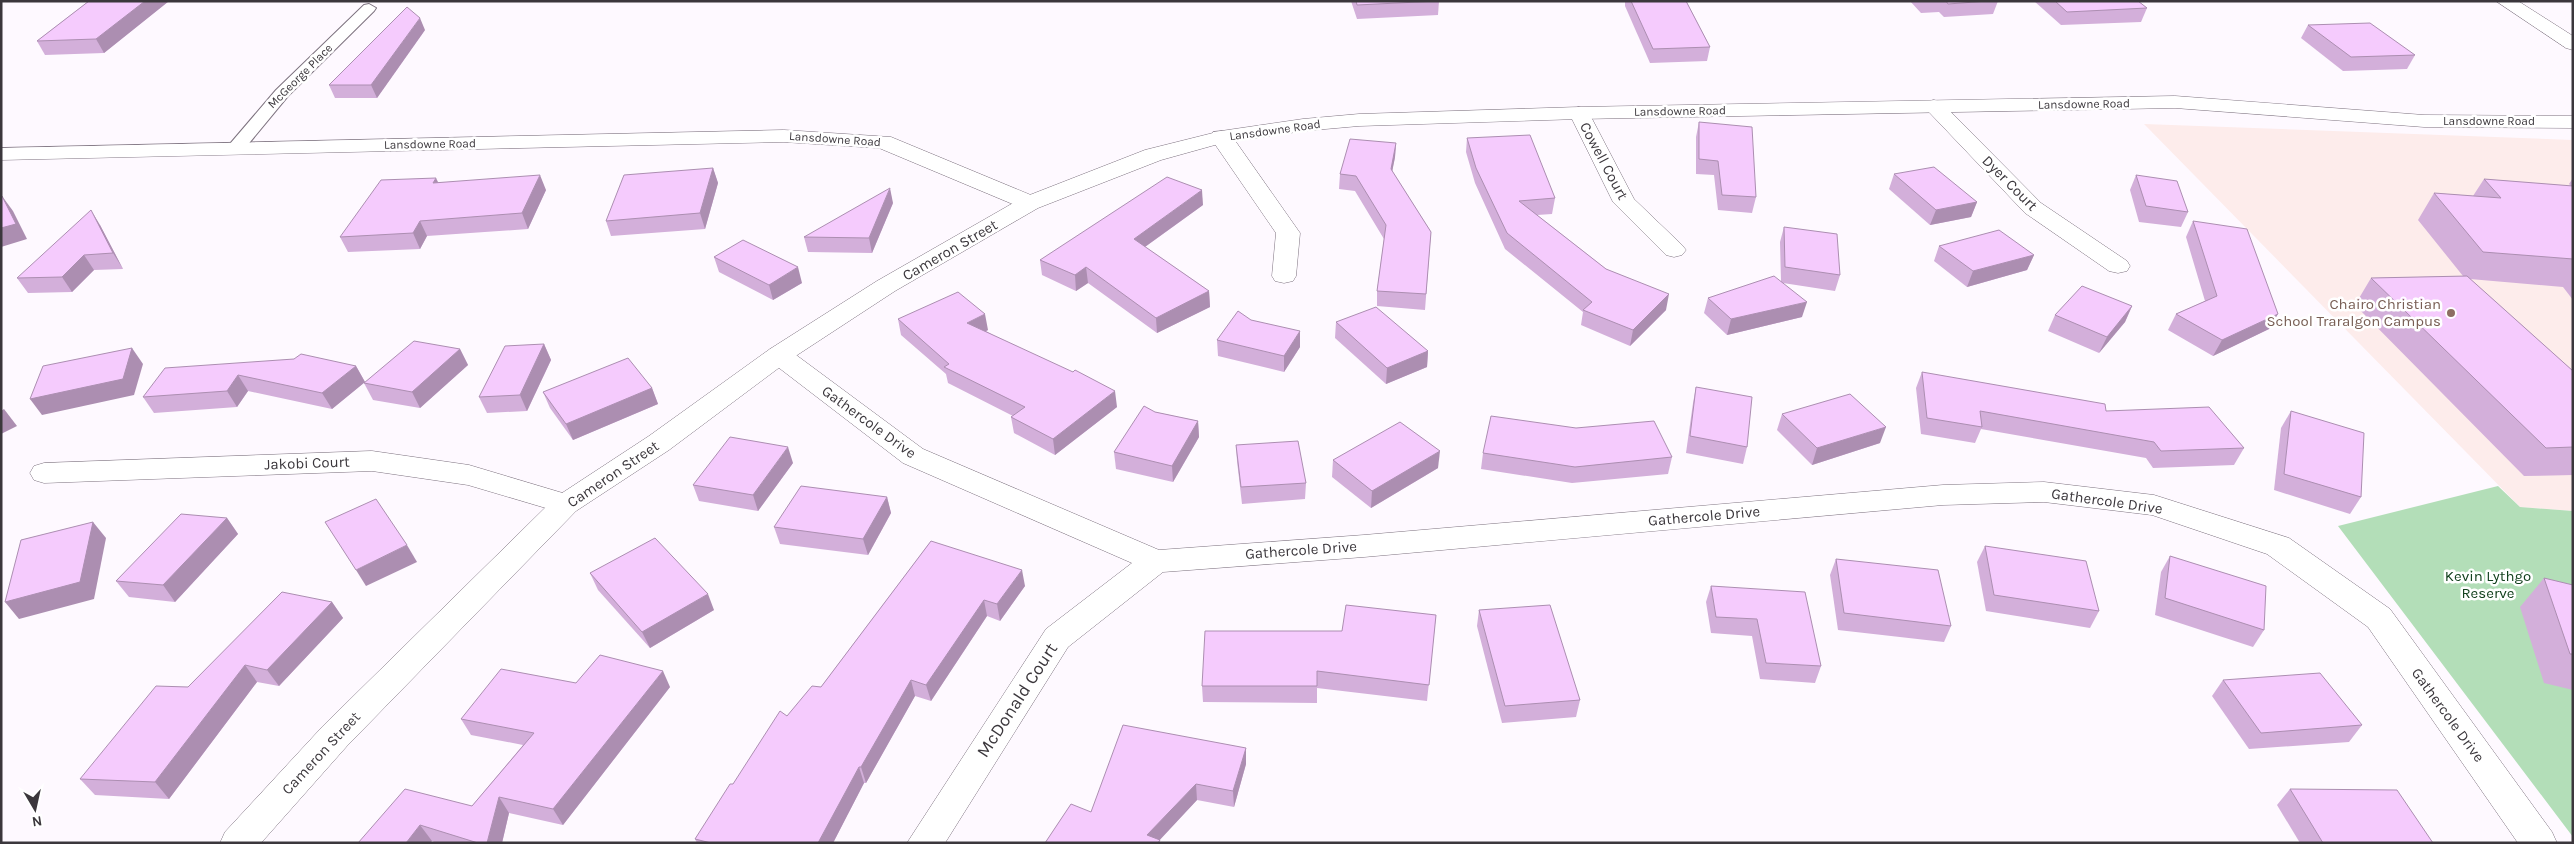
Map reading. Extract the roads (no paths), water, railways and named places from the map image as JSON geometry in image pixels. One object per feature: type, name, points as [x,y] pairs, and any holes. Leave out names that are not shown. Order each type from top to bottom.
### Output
[{"type":"street","points":[[2505,1],[2573,44]]},
{"type":"street","name":"Lansdowne Road","points":[[1,154],[784,136],[883,142],[1030,204],[1152,154],[1221,137],[1302,125],[1359,120],[1579,113],[2175,102],[2424,121],[2573,122]]},
{"type":"street","name":"Dyer Court","points":[[1934,106],[2033,208],[2118,266]]},
{"type":"street","name":"Cowell Court","points":[[1579,113],[1624,202],[1674,250]]},
{"type":"street","points":[[1221,137],[1288,233],[1284,276]]},
{"type":"street","name":"Cameron Street","points":[[238,843],[336,736],[566,504],[658,443],[779,355],[886,286],[1030,204]]},
{"type":"street","name":"Gathercole Drive","points":[[779,355],[913,456],[1156,560],[1364,546],[1943,495],[2044,492],[2154,505],[2278,546],[2379,618],[2539,843]]},
{"type":"street","name":"Jakobi Court","points":[[44,473],[372,461],[469,475],[566,504]]},
{"type":"street","name":"McDonald Court","points":[[925,843],[1057,638],[1156,560]]},
{"type":"lane","name":"McGeorge Place","points":[[235,148],[251,127],[285,90],[369,8]]},
{"type":"place","name":"Chairo Christian School Traralgon Campus","points":[[2451,313]]},
{"type":"park label","name":"Kevin Lythgo Reserve","points":[[2488,584]]}]
